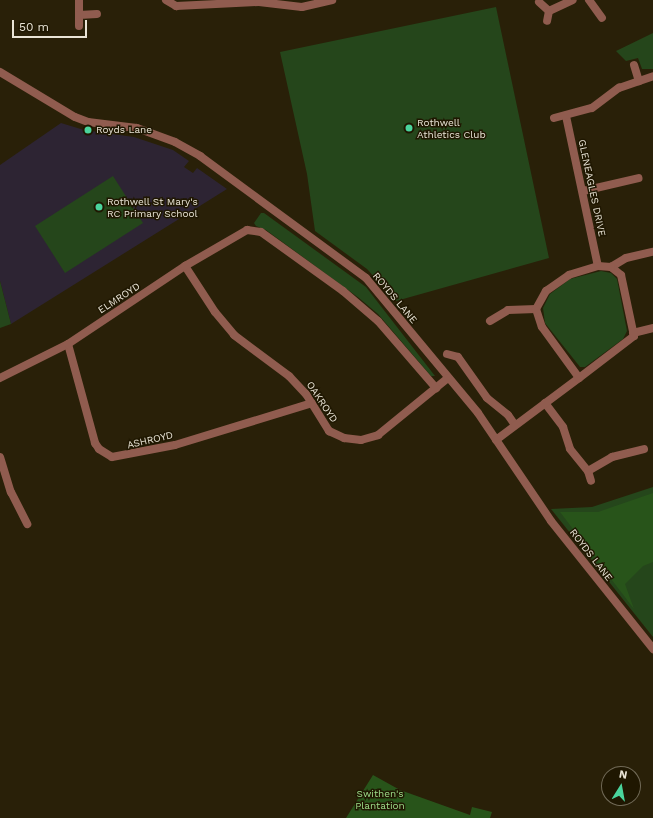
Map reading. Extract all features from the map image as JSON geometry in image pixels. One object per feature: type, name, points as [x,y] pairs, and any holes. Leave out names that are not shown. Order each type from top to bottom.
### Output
[{"type":"street","points":[[78,0],[79,26]]},
{"type":"street","points":[[166,0],[176,6],[259,2],[302,6],[332,0]]},
{"type":"street","points":[[549,11],[574,0]]},
{"type":"street","points":[[589,0],[602,18]]},
{"type":"street","points":[[539,2],[549,11]]},
{"type":"street","points":[[547,21],[549,11]]},
{"type":"street","points":[[79,15],[97,14]]},
{"type":"street","points":[[634,65],[639,81]]},
{"type":"street","name":"ROYDS LANE","points":[[0,72],[75,117],[88,122],[156,133],[200,156],[366,278],[478,413],[551,521],[653,649]]},
{"type":"street","points":[[554,118],[592,108],[619,88],[653,76]]},
{"type":"street","name":"GLENEAGLES DRIVE","points":[[566,116],[598,266]]},
{"type":"street","points":[[583,190],[639,178]]},
{"type":"street","name":"ELMROYD","points":[[0,378],[68,344],[186,266],[247,230],[261,232],[343,291],[378,321],[436,388]]},
{"type":"street","points":[[579,378],[542,327],[536,309],[546,291],[558,281],[598,266],[611,266],[626,258],[653,252]]},
{"type":"street","name":"OAKROYD","points":[[186,266],[215,312],[234,335],[289,376],[312,403],[329,431],[344,438],[361,440],[378,436],[448,378]]},
{"type":"street","points":[[496,440],[634,336],[621,275],[611,266]]},
{"type":"street","points":[[490,321],[508,310],[536,309]]},
{"type":"street","points":[[633,332],[653,328]]},
{"type":"street","name":"ASHROYD","points":[[68,344],[96,443],[99,449],[112,457],[175,445],[312,403]]},
{"type":"street","points":[[447,354],[458,357],[487,398],[508,415],[515,425]]},
{"type":"street","points":[[545,403],[562,427],[570,449],[588,471],[591,481]]},
{"type":"street","points":[[588,471],[612,457],[644,449]]},
{"type":"street","points":[[0,457],[11,492],[27,524]]},
{"type":"shaded area","name":"Rothwell St Mary's RC Primary School","points":[[61,123],[84,130],[134,137],[173,150],[189,161],[184,167],[193,173],[197,168],[227,189],[11,324],[0,281],[0,165]]},
{"type":"green space","name":"Rothwell Athletics Club","points":[[496,7],[549,258],[396,301],[367,269],[315,231],[307,174],[280,52]]},
{"type":"green space","points":[[653,33],[653,69],[642,69],[638,58],[626,61],[616,51]]},
{"type":"green space","points":[[113,176],[143,223],[65,273],[35,226]]},
{"type":"green space","points":[[261,213],[264,213],[366,287],[435,376],[431,376],[378,314],[359,298],[266,230],[256,226],[254,223]]},
{"type":"green space","points":[[601,271],[611,273],[617,279],[627,331],[623,339],[585,367],[580,367],[545,323],[543,308],[550,294],[570,279]]},
{"type":"green space","points":[[0,281],[11,324],[0,328]]},
{"type":"green space","points":[[653,487],[653,637],[551,509],[592,507]]},
{"type":"green space","points":[[653,493],[653,562],[643,566],[625,584],[634,609],[560,512],[598,512]]},
{"type":"green space","name":"Swithen's Plantation","points":[[373,775],[400,790],[470,815],[472,807],[492,812],[490,818],[346,818]]},
{"type":"place","name":"Rothwell Athletics Club","points":[[409,128]]},
{"type":"place","name":"Royds Lane","points":[[88,130]]},
{"type":"place","name":"Rothwell St Mary's RC Primary School","points":[[99,207]]}]
